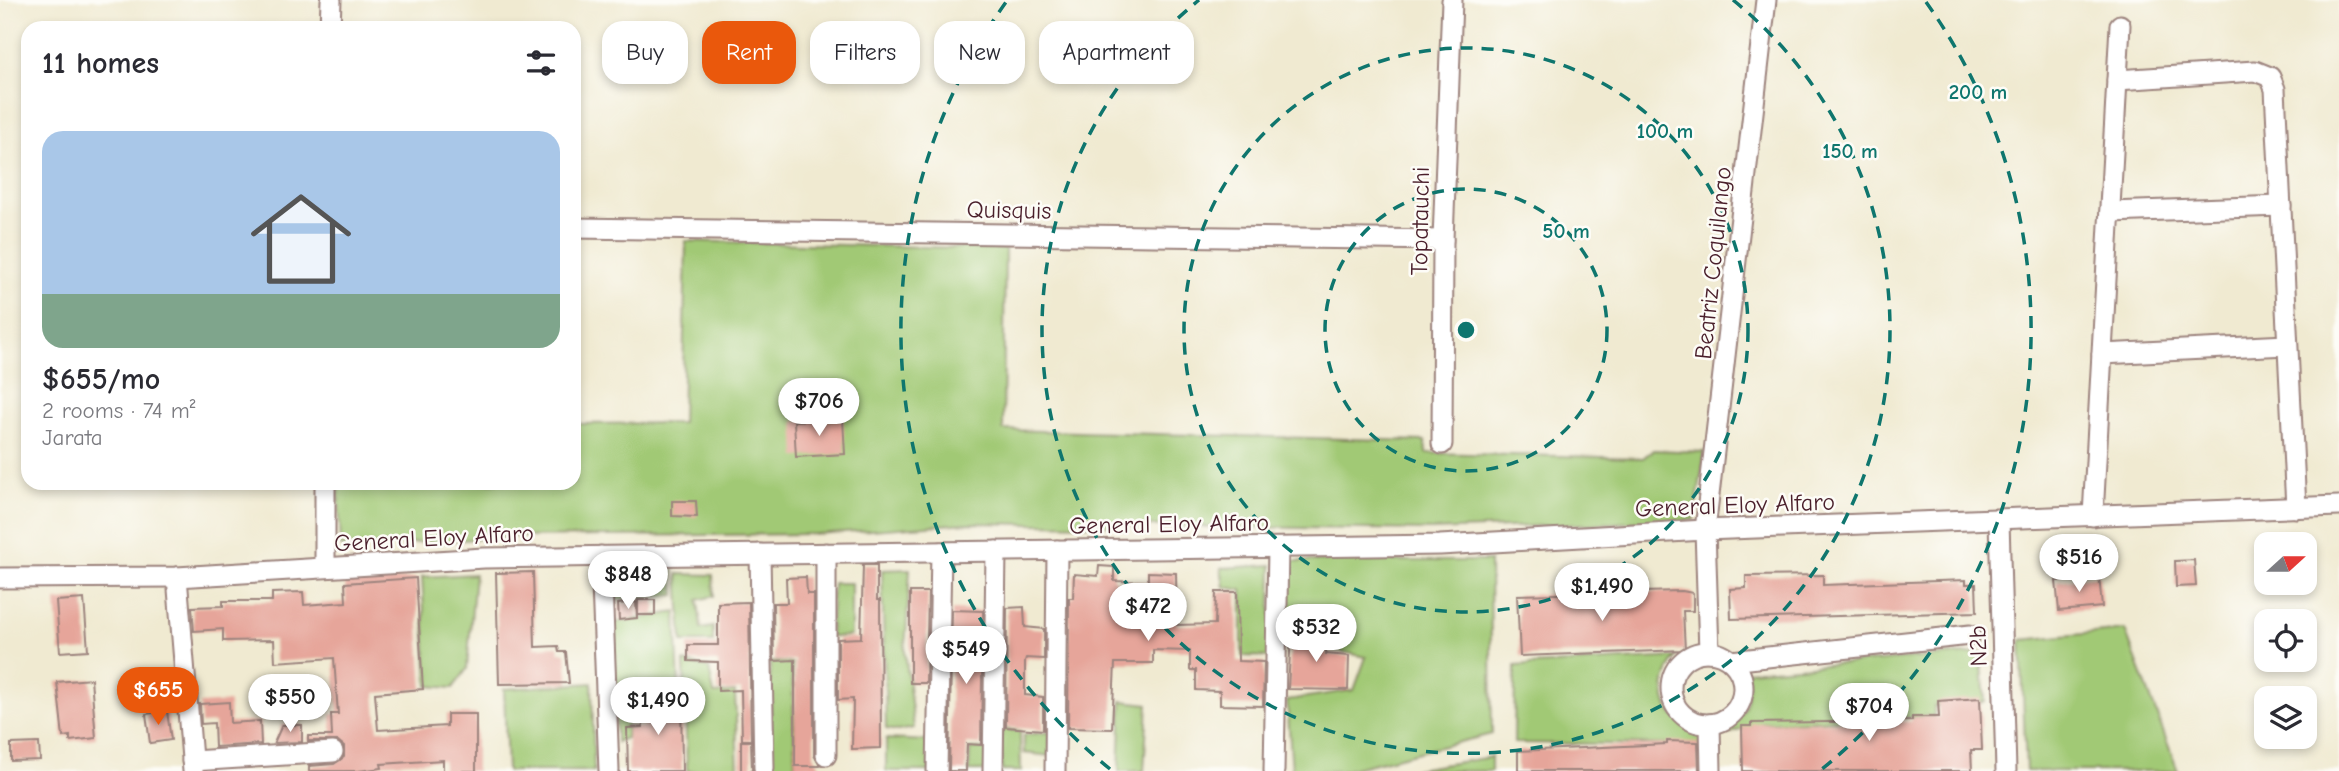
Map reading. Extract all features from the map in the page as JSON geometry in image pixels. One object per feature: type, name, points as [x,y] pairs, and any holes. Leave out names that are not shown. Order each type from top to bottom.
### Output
[{"type":"street","points":[[330,21],[331,0]]},
{"type":"street","name":"Topatauchi","points":[[1442,444],[1443,240],[1452,0]]},
{"type":"street","name":"Beatriz Coquilango","points":[[1709,652],[1705,530],[1766,0]]},
{"type":"street","points":[[2093,516],[2120,25]]},
{"type":"street","points":[[2117,80],[2255,71],[2270,77],[2274,89],[2296,508]]},
{"type":"street","points":[[2110,212],[2281,206]]},
{"type":"street","name":"Quisquis","points":[[581,228],[1443,240]]},
{"type":"street","points":[[2102,354],[2287,345]]},
{"type":"street","points":[[325,490],[326,567]]},
{"type":"street","name":"General Eloy Alfaro","points":[[0,578],[177,576],[484,558],[1440,545],[1705,530],[2339,506]]},
{"type":"street","name":"N2b","points":[[1999,520],[2006,771]]},
{"type":"street","points":[[1274,771],[1278,548]]},
{"type":"street","points":[[1055,771],[1057,550]]},
{"type":"street","points":[[993,771],[996,551]]},
{"type":"street","points":[[937,771],[941,552]]},
{"type":"street","points":[[760,554],[764,768]]},
{"type":"street","points":[[826,554],[826,755]]},
{"type":"street","points":[[601,556],[610,771]]},
{"type":"street","points":[[177,576],[193,766],[333,752]]},
{"type":"street","points":[[1731,661],[1742,681],[1739,705],[1732,715],[1710,724],[1698,723],[1679,711],[1671,688],[1678,666],[1697,653],[1709,652],[1731,661],[1970,635]]},
{"type":"street","points":[[1710,724],[1712,771]]},
{"type":"green space","points":[[686,241],[1005,249],[1003,430],[1425,441],[1426,453],[1643,458],[1653,450],[1705,452],[1694,520],[1430,530],[968,523],[816,534],[513,537],[341,547],[338,490],[581,490],[581,424],[682,423]]},
{"type":"green space","points":[[1291,561],[1490,561],[1492,734],[1343,771],[1292,771],[1287,700],[1354,690],[1366,657],[1334,650],[1336,625],[1288,624]]},
{"type":"green space","points":[[1272,565],[1270,657],[1242,656],[1242,590],[1224,587],[1221,568]]},
{"type":"green space","points":[[910,569],[905,651],[914,728],[898,731],[886,729],[882,570]]},
{"type":"green space","points":[[673,570],[675,595],[611,600],[612,573]]},
{"type":"green space","points":[[475,574],[467,669],[453,688],[428,686],[422,577]]},
{"type":"green space","points":[[678,574],[713,575],[714,596],[698,600],[701,629],[713,627],[713,642],[682,642]]},
{"type":"green space","points":[[833,583],[851,583],[851,636],[830,637]]},
{"type":"green space","points":[[676,612],[679,687],[663,688],[662,698],[639,704],[641,722],[627,724],[626,738],[616,742],[612,623]]},
{"type":"green space","points":[[2125,630],[2178,771],[2026,771],[2021,640]]},
{"type":"green space","points":[[1981,653],[1985,702],[1934,706],[1934,716],[1763,723],[1718,737],[1718,729],[1735,721],[1745,708],[1747,671]]},
{"type":"green space","points":[[1676,657],[1665,681],[1666,703],[1679,720],[1704,730],[1704,745],[1514,743],[1515,666]]},
{"type":"green space","points":[[684,662],[709,668],[714,694],[735,692],[738,771],[687,771]]},
{"type":"green space","points":[[770,662],[792,663],[795,771],[772,771]]},
{"type":"green space","points":[[592,683],[594,771],[507,771],[504,689]]},
{"type":"green space","points":[[1122,701],[1148,704],[1144,771],[1119,771]]},
{"type":"green space","points":[[1001,729],[1020,731],[1021,771],[1002,771]]},
{"type":"green space","points":[[1050,732],[1051,756],[1024,753],[1024,735]]},
{"type":"green space","points":[[886,739],[930,741],[930,771],[886,771]]},
{"type":"green space","points":[[970,749],[989,749],[989,771],[969,771]]},
{"type":"green space","points":[[1491,757],[1491,771],[1405,771]]},
{"type":"building","points":[[843,419],[845,454],[796,457],[794,421]]},
{"type":"building","points":[[672,501],[696,501],[697,517],[672,516]]},
{"type":"building","points":[[2194,560],[2196,586],[2176,587],[2175,561]]},
{"type":"building","points":[[863,565],[877,565],[877,600],[880,600],[881,748],[852,749],[853,699],[838,700],[838,639],[861,638]]},
{"type":"building","points":[[1099,566],[1114,567],[1114,581],[1148,582],[1148,572],[1176,573],[1177,625],[1215,624],[1216,592],[1237,592],[1238,661],[1264,662],[1263,706],[1220,705],[1220,691],[1196,690],[1196,670],[1190,670],[1190,651],[1153,650],[1153,663],[1115,663],[1112,729],[1068,728],[1069,598],[1073,598],[1074,574],[1098,576]]},
{"type":"building","points":[[533,572],[535,647],[558,646],[559,652],[566,652],[569,683],[499,684],[496,573]]},
{"type":"building","points":[[1823,575],[1823,585],[1966,580],[1966,584],[1976,584],[1977,612],[1731,619],[1730,589],[1746,588],[1746,576]]},
{"type":"building","points":[[2099,576],[2102,607],[2059,611],[2056,581]]},
{"type":"building","points":[[806,577],[807,594],[814,594],[814,755],[820,766],[795,766],[795,660],[774,661],[773,603],[787,603],[786,578]]},
{"type":"building","points":[[416,578],[423,689],[375,693],[378,730],[447,726],[447,714],[476,714],[476,771],[443,771],[443,760],[381,764],[382,768],[358,771],[309,771],[309,766],[334,764],[344,757],[344,746],[338,741],[308,741],[308,736],[332,736],[331,714],[338,714],[334,658],[275,662],[274,640],[223,641],[223,629],[194,631],[192,607],[223,606],[223,601],[272,601],[272,593],[303,592],[304,605],[346,602],[345,583]]},
{"type":"building","points":[[1682,591],[1693,593],[1693,611],[1683,611],[1685,650],[1520,656],[1517,595]]},
{"type":"building","points":[[910,592],[928,592],[926,683],[910,683]]},
{"type":"building","points":[[84,599],[88,650],[60,652],[56,601]]},
{"type":"building","points":[[638,600],[655,600],[655,615],[638,615]]},
{"type":"building","points":[[636,602],[637,618],[619,620],[618,604]]},
{"type":"building","points":[[749,602],[751,740],[742,740],[741,690],[718,691],[718,662],[688,661],[688,645],[718,645],[718,603]]},
{"type":"building","points":[[1024,607],[1025,627],[1044,629],[1044,659],[1026,658],[1025,661],[1025,695],[1043,697],[1043,730],[1006,727],[1007,608]]},
{"type":"building","points":[[952,610],[983,611],[981,745],[967,744],[966,771],[949,771]]},
{"type":"building","points":[[1307,629],[1326,630],[1326,654],[1349,656],[1348,690],[1288,689],[1291,635],[1307,635]]},
{"type":"building","points":[[91,679],[96,738],[70,741],[70,736],[63,737],[57,682]]},
{"type":"building","points":[[681,691],[682,771],[628,771],[627,728],[643,727],[642,703],[666,702],[665,692]]},
{"type":"building","points":[[1980,698],[1982,750],[1971,750],[1972,771],[1743,771],[1742,726],[1751,726],[1751,723],[1912,721],[1912,717],[1939,717],[1938,701]]},
{"type":"building","points":[[229,702],[230,723],[260,721],[261,744],[215,747],[214,723],[201,724],[200,704]]},
{"type":"building","points":[[167,711],[171,740],[150,743],[146,714]]},
{"type":"building","points":[[282,725],[302,725],[302,742],[274,743]]},
{"type":"building","points":[[741,741],[751,741],[752,771],[741,771]]},
{"type":"building","points":[[1667,741],[1698,742],[1699,771],[1518,771],[1518,751],[1667,744]]},
{"type":"building","points":[[39,743],[40,760],[11,761],[11,744]]}]
